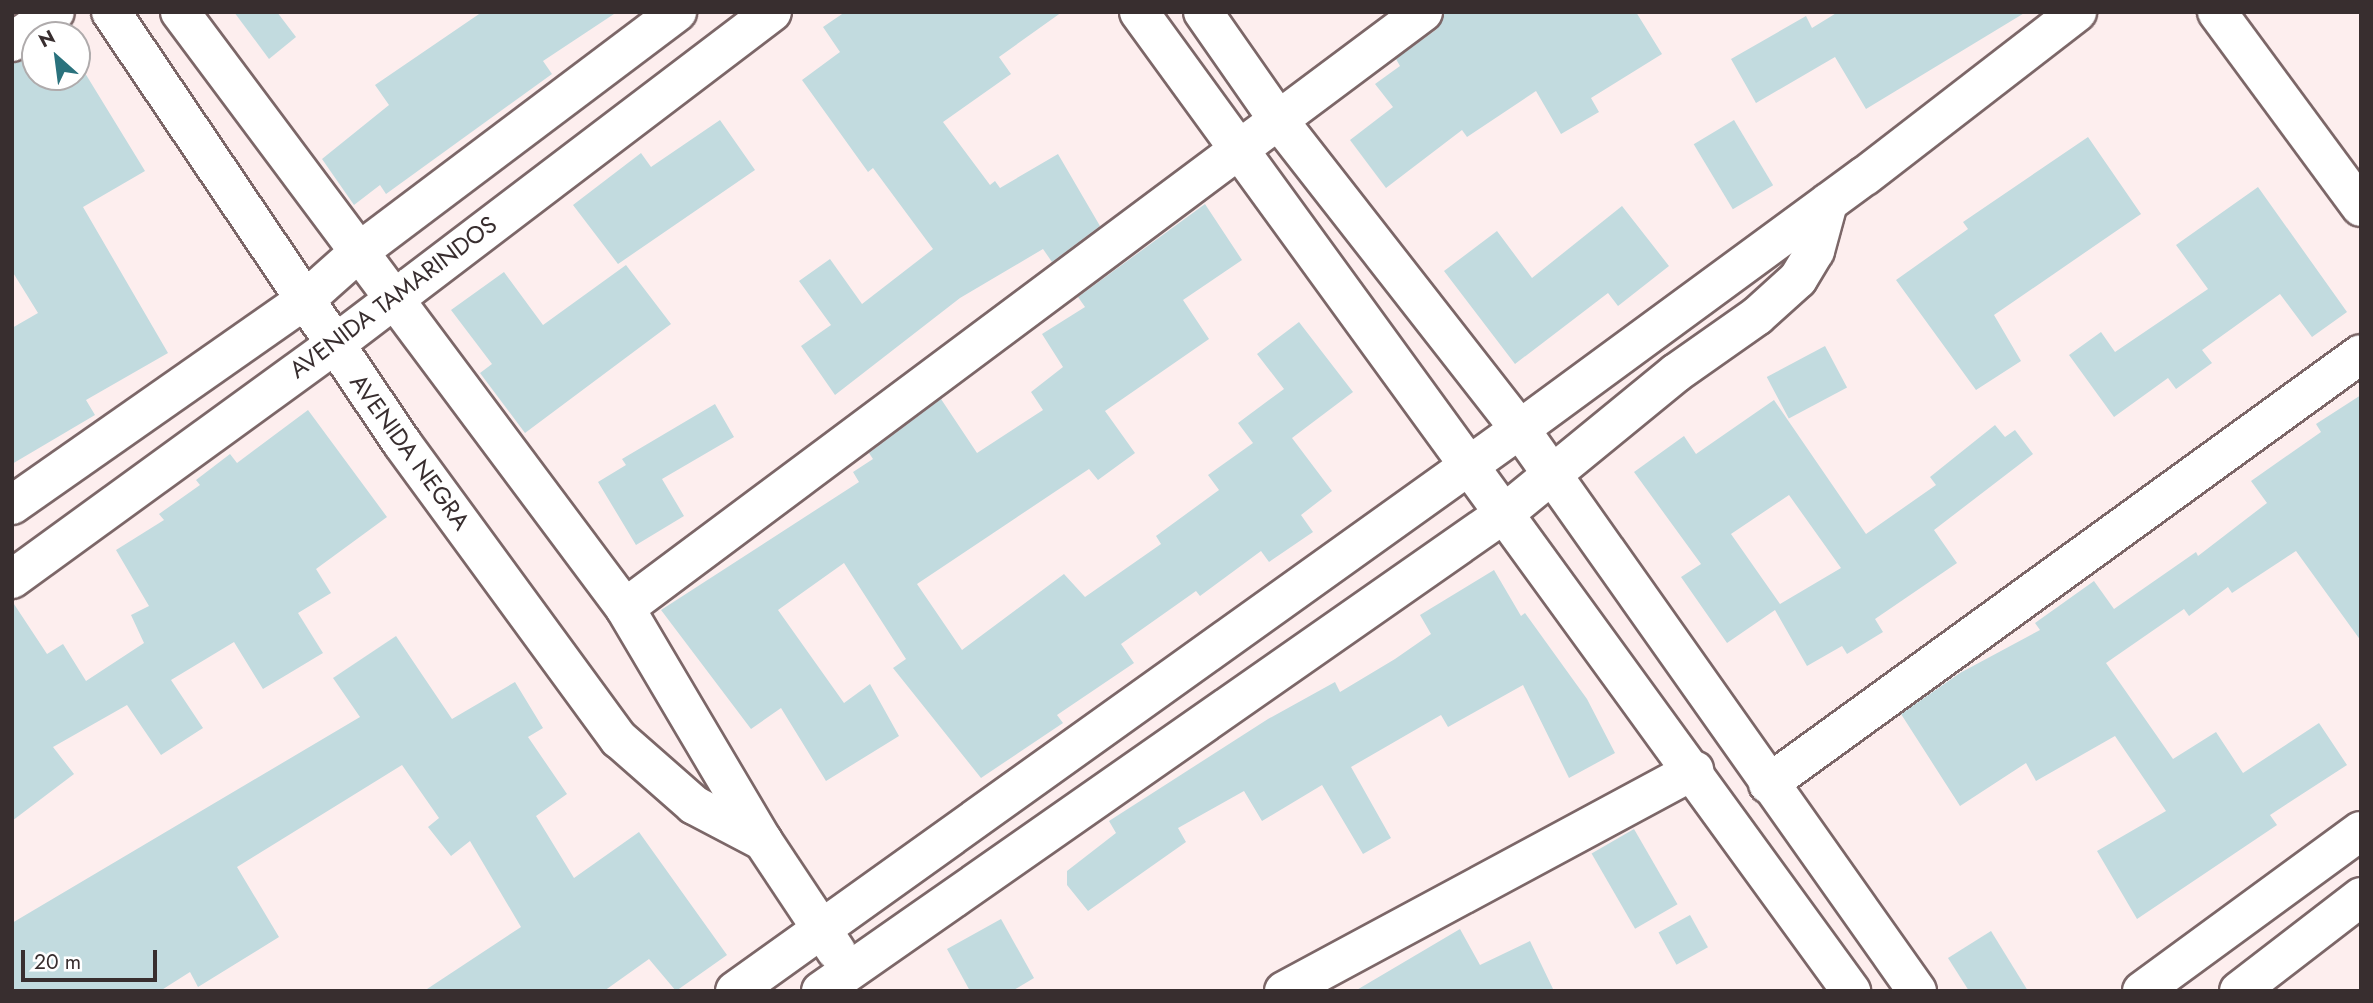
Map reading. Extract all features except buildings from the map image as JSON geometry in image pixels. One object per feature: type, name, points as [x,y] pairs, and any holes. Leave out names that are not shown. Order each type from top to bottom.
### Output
[{"type":"street","points":[[12,42],[55,12]]},
{"type":"street","name":"AVENIDA NEGRA","points":[[111,12],[189,121],[334,345],[620,739],[695,805],[763,841]]},
{"type":"street","name":"AVENIDA NEGRA","points":[[180,12],[395,294],[625,608],[763,841],[821,929],[835,981]]},
{"type":"street","name":"AVENIDA TAMARINDOS","points":[[12,505],[305,300],[360,251],[677,12]]},
{"type":"street","name":"AVENIDA TAMARINDOS","points":[[12,579],[334,345],[395,294],[772,12]]},
{"type":"street","points":[[1139,12],[1239,155],[1694,770],[1851,991]]},
{"type":"street","points":[[1203,12],[1279,121],[1552,472],[1768,784],[1917,991]]},
{"type":"street","points":[[625,608],[1239,155],[1279,121],[1423,12]]},
{"type":"street","points":[[735,991],[1520,429],[1828,203],[2077,12]]},
{"type":"street","points":[[2217,12],[2361,207]]},
{"type":"street","points":[[835,981],[1505,513],[1552,472],[1798,279],[1815,251],[1828,203]]},
{"type":"street","points":[[1768,784],[2361,354]]},
{"type":"street","points":[[1284,991],[1694,770]]},
{"type":"street","points":[[2142,991],[2361,831]]},
{"type":"street","points":[[2239,991],[2361,897]]}]
